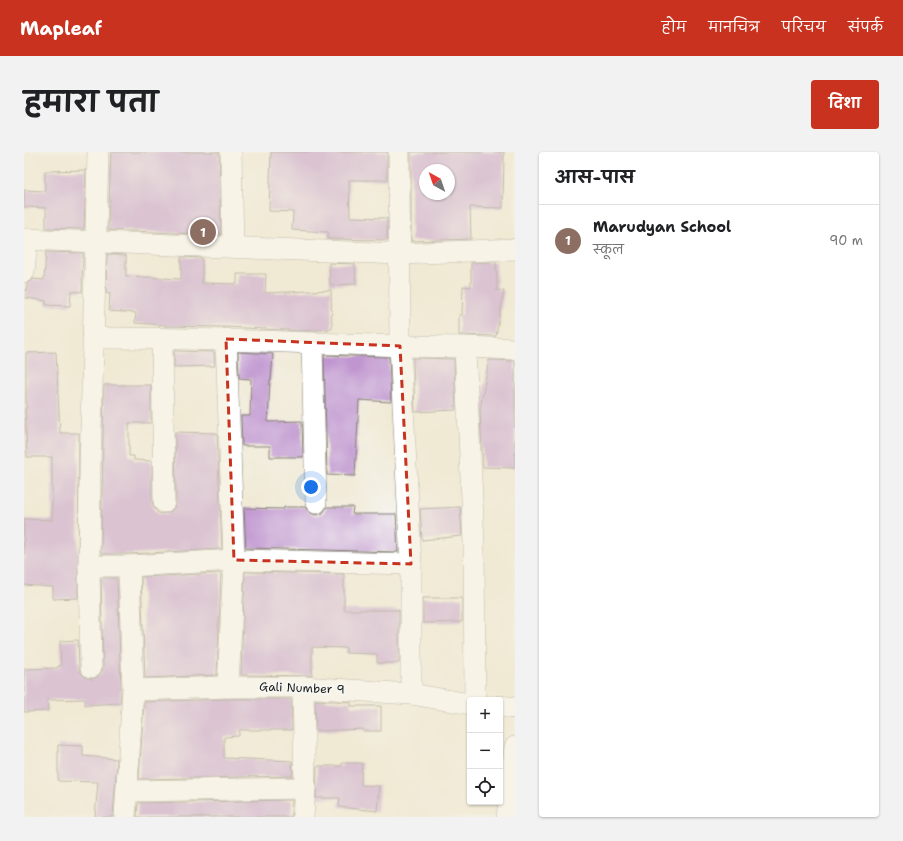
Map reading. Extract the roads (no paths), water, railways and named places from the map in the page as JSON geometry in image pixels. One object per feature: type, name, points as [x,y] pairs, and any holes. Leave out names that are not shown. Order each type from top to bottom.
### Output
[{"type":"street","points":[[91,667],[89,566],[98,152]]},
{"type":"street","points":[[231,152],[233,247]]},
{"type":"street","points":[[399,152],[400,346],[411,564],[411,694]]},
{"type":"street","points":[[24,272],[26,239],[400,254],[515,249]]},
{"type":"street","points":[[93,338],[226,339],[312,344],[465,346],[515,349]]},
{"type":"street","points":[[162,338],[164,502]]},
{"type":"street","points":[[226,339],[234,560],[228,687]]},
{"type":"street","points":[[312,344],[316,503]]},
{"type":"street","points":[[465,346],[474,543],[475,697]]},
{"type":"street","points":[[89,566],[129,566],[234,560],[411,564]]},
{"type":"street","points":[[125,817],[133,690],[129,566]]},
{"type":"street","name":"Gali Number 9","points":[[133,690],[228,687],[303,687],[411,694],[467,703]]},
{"type":"street","points":[[303,687],[305,788],[303,817]]},
{"type":"street","points":[[503,706],[515,708]]},
{"type":"street","points":[[507,817],[515,747]]},
{"type":"street","points":[[127,791],[305,788]]},
{"type":"place","name":"Marudyan School","points":[[203,232]]}]
